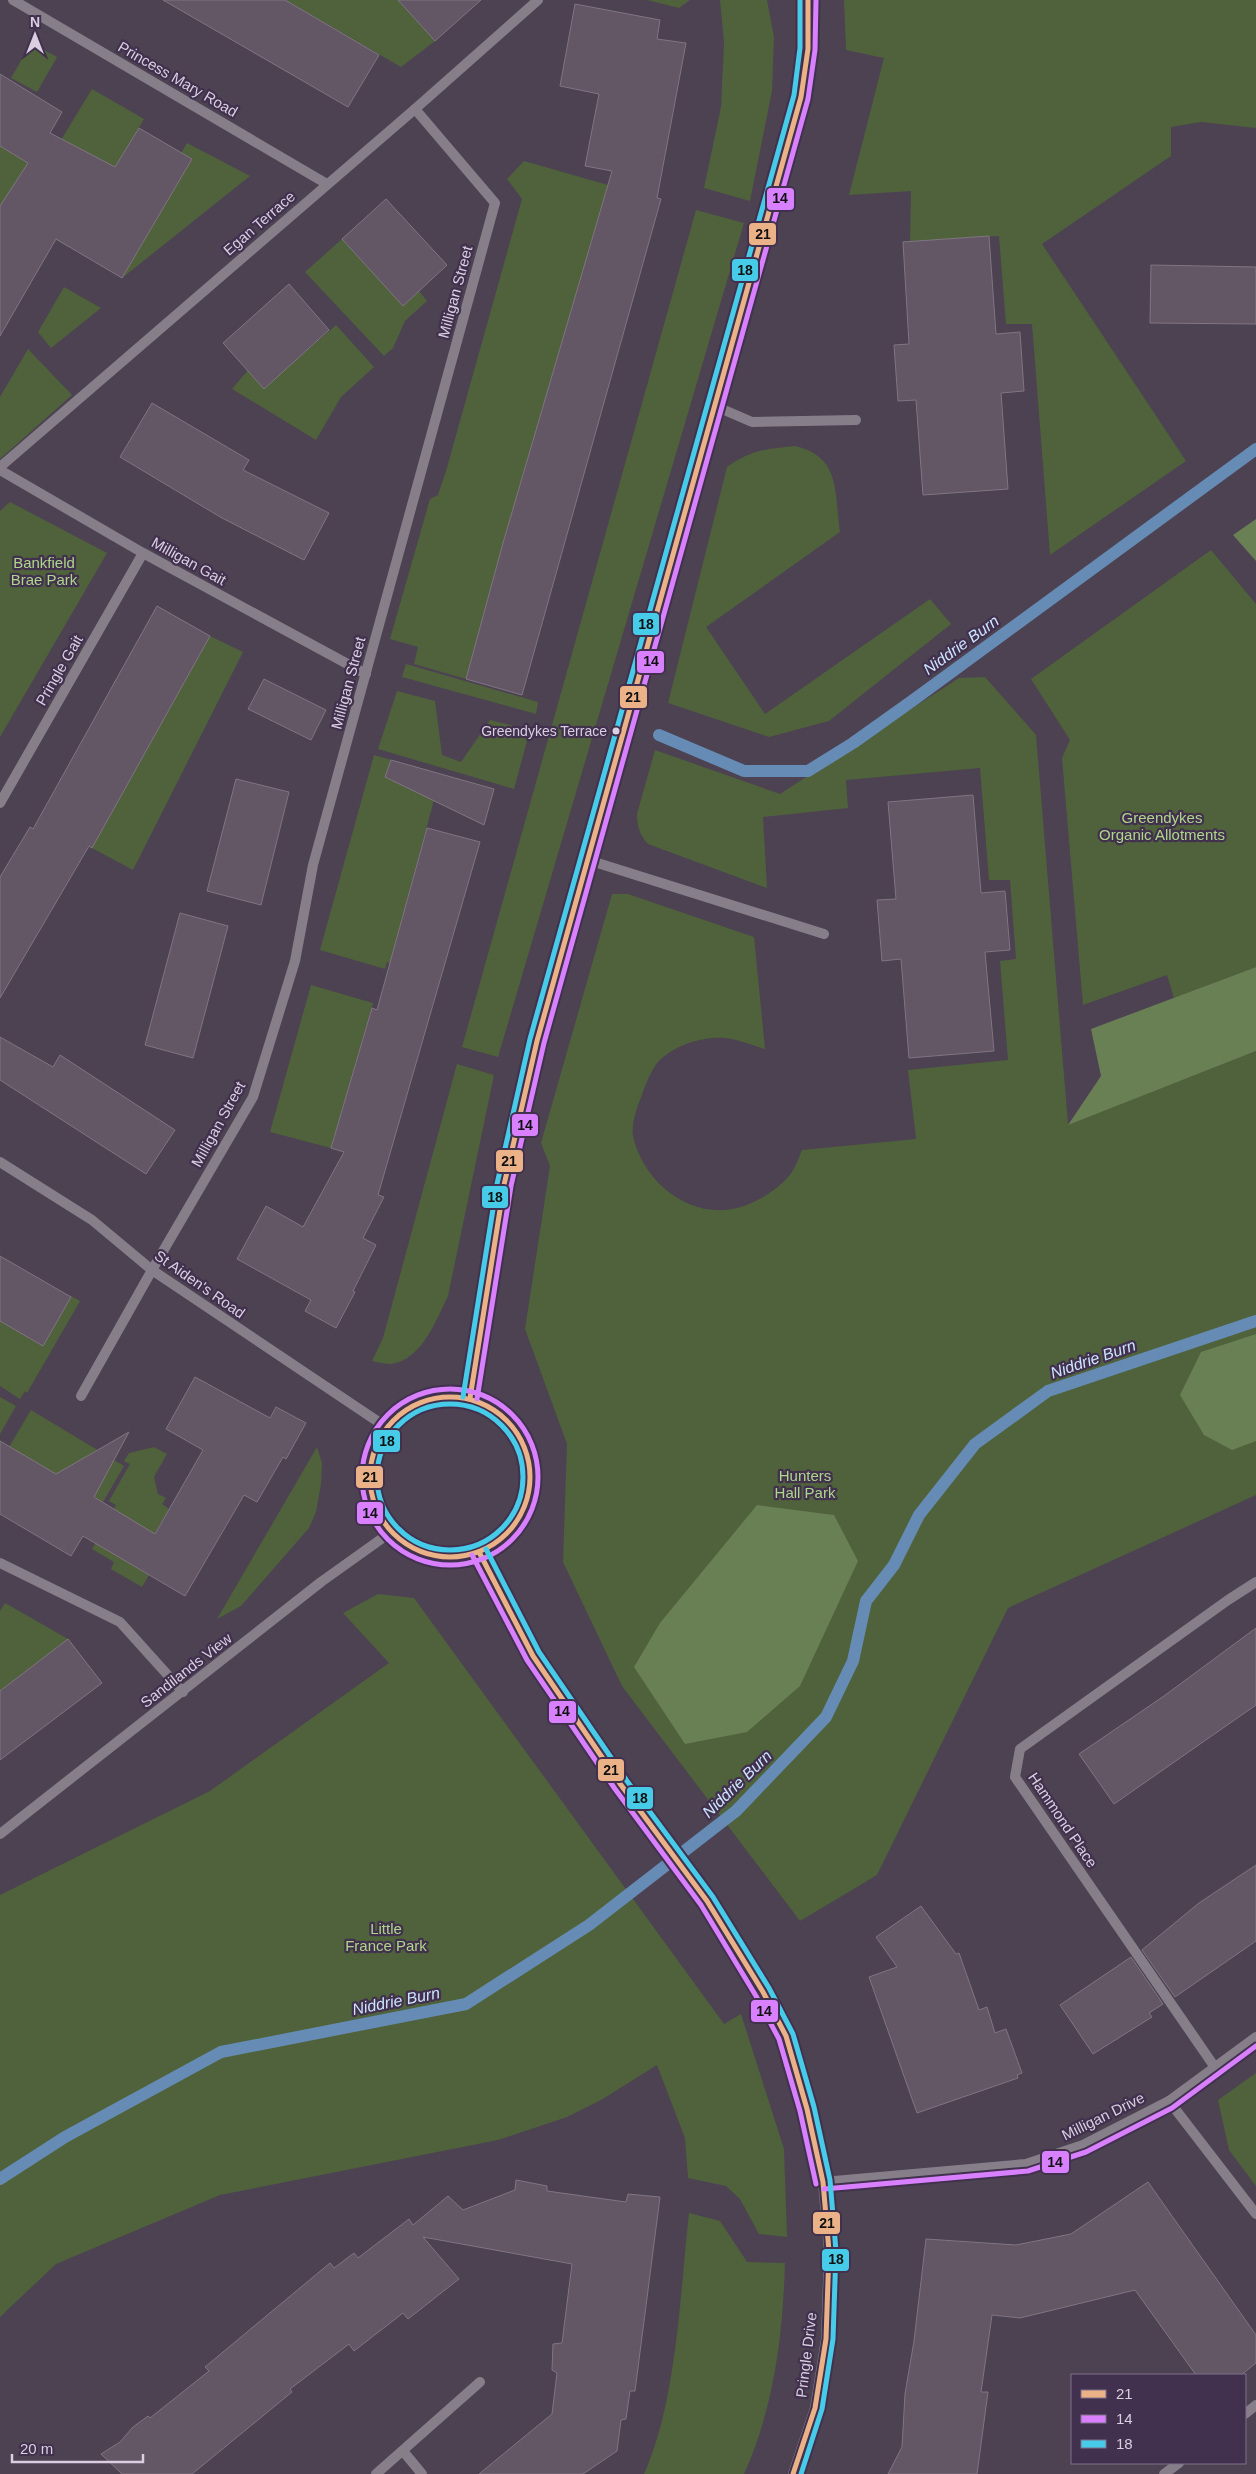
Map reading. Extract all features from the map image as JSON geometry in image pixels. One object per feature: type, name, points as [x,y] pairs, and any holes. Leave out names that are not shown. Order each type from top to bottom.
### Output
[{"type":"street","name":"Princess Mary Road","points":[[13,0],[327,184]]},
{"type":"street","name":"Egan Terrace","points":[[0,469],[538,0]]},
{"type":"street","points":[[470,1398],[504,1185],[537,1041],[801,97],[808,49],[808,0]]},
{"type":"street","name":"Milligan Street","points":[[81,1396],[253,1097],[295,961],[313,864],[495,203],[415,109]]},
{"type":"street","points":[[715,406],[752,422],[856,420]]},
{"type":"street","name":"Milligan Gait","points":[[0,469],[143,553],[366,674]]},
{"type":"street","name":"Pringle Gait","points":[[0,802],[143,553]]},
{"type":"street","points":[[588,860],[824,934]]},
{"type":"street","name":"St Aiden's Road","points":[[0,1162],[92,1220],[152,1270],[386,1427]]},
{"type":"street","points":[[445,1396],[470,1398],[497,1410],[517,1430],[529,1455],[532,1476],[527,1502],[516,1524],[500,1541],[479,1552],[455,1558],[423,1553],[391,1532],[379,1515],[372,1498],[369,1480],[371,1460],[379,1438],[386,1427],[411,1406],[427,1399],[445,1396]]},
{"type":"street","name":"Sandilands View","points":[[0,1834],[321,1582],[391,1532]]},
{"type":"street","name":"Pringle Drive","points":[[479,1552],[533,1656],[621,1785],[707,1901],[763,1992],[786,2036],[807,2109],[823,2182],[829,2251],[826,2339],[815,2408],[793,2474]]},
{"type":"street","points":[[0,1563],[120,1622],[183,1692]]},
{"type":"street","name":"Hammond Place","points":[[1214,2066],[1015,1778],[1020,1749],[1256,1582]]},
{"type":"street","name":"Milligan Drive","points":[[823,2182],[1026,2164],[1083,2146],[1169,2101],[1214,2066],[1256,2037]]},
{"type":"street","points":[[1169,2101],[1256,2214]]},
{"type":"street","points":[[376,2474],[480,2382]]},
{"type":"street","points":[[1246,2413],[1256,2405]]},
{"type":"street","points":[[403,2451],[422,2474]]},
{"type":"street","points":[[1164,2474],[1178,2464]]},
{"type":"green space","points":[[285,0],[398,0],[435,41],[401,67]]},
{"type":"green space","points":[[647,0],[690,0],[679,8]]},
{"type":"green space","points":[[720,0],[767,0],[774,37],[772,91],[750,201],[704,188],[721,107],[724,43]]},
{"type":"green space","points":[[844,0],[1256,0],[1256,128],[1201,122],[1171,127],[1171,156],[1042,244],[1186,461],[1050,555],[1032,324],[1006,324],[999,236],[910,242],[911,191],[849,195],[884,58],[846,50]]},
{"type":"green space","points":[[31,43],[57,57],[37,92],[11,78]]},
{"type":"green space","points":[[92,89],[144,119],[68,247],[0,206],[0,146],[31,165],[61,140]]},
{"type":"green space","points":[[187,143],[250,176],[122,278],[192,159],[181,153]]},
{"type":"green space","points":[[524,161],[608,185],[503,543],[466,679],[414,664],[418,647],[390,639],[430,499],[438,495],[446,471],[522,199],[507,179]]},
{"type":"green space","points":[[696,210],[744,223],[498,1057],[462,1047]]},
{"type":"green space","points":[[342,239],[403,305],[419,291],[427,301],[405,321],[393,348],[384,356],[305,272]]},
{"type":"green space","points":[[64,287],[101,308],[51,348],[38,332]]},
{"type":"green space","points":[[336,325],[374,367],[341,397],[316,440],[232,389],[248,370],[264,388]]},
{"type":"green space","points":[[28,349],[72,395],[0,459],[0,397]]},
{"type":"green space","points":[[795,446],[810,451],[821,458],[828,467],[835,490],[840,532],[706,627],[765,714],[930,599],[951,624],[829,721],[769,737],[668,703],[727,467],[759,451]]},
{"type":"green space","name":"Bankfield Brae Park","points":[[10,502],[107,553],[0,737],[0,511]]},
{"type":"green space","points":[[1256,519],[1256,561],[1233,535]]},
{"type":"green space","name":"Greendykes Organic Allotments","points":[[1211,550],[1256,604],[1256,967],[1174,998],[1167,975],[1083,1005],[1062,758],[1070,740],[1031,679]]},
{"type":"green space","points":[[210,636],[243,652],[133,870],[92,848]]},
{"type":"green space","points":[[406,664],[538,702],[536,714],[402,677]]},
{"type":"green space","name":"Hunters Hall Park","points":[[985,677],[1036,735],[1068,1124],[1256,1051],[1256,1495],[1008,1608],[877,1875],[800,1921],[622,1686],[563,1562],[567,1444],[525,1329],[550,1166],[541,1143],[612,894],[628,894],[754,937],[765,1049],[736,1040],[713,1038],[692,1042],[673,1050],[658,1062],[651,1072],[635,1114],[633,1136],[638,1153],[658,1182],[671,1194],[686,1203],[702,1208],[719,1210],[737,1208],[750,1203],[771,1192],[783,1182],[793,1171],[802,1150],[916,1139],[908,1070],[1008,1060],[1000,961],[1016,959],[1010,880],[989,880],[980,768],[846,780],[848,808],[763,817],[767,888],[648,844],[638,827],[637,819],[655,750],[780,794],[959,678]]},
{"type":"green space","points":[[397,691],[435,701],[442,755],[461,762],[490,720],[530,730],[514,789],[378,749]]},
{"type":"green space","points":[[374,755],[441,774],[390,963],[387,962],[385,969],[320,950]]},
{"type":"green space","points":[[1256,967],[1256,1051],[1068,1125],[1101,1076],[1091,1029]]},
{"type":"green space","points":[[311,985],[373,1003],[331,1148],[270,1132]]},
{"type":"green space","points":[[457,1064],[494,1075],[448,1296],[427,1338],[411,1355],[402,1361],[391,1364],[372,1361],[383,1338]]},
{"type":"green space","points":[[71,1296],[80,1301],[27,1393],[25,1391],[20,1399],[0,1386],[0,1321],[43,1346]]},
{"type":"green space","points":[[1256,1334],[1256,1441],[1232,1450],[1204,1435],[1180,1395],[1201,1352]]},
{"type":"green space","points":[[0,1397],[16,1406],[0,1434]]},
{"type":"green space","points":[[31,1410],[124,1466],[103,1502],[9,1447]]},
{"type":"green space","points":[[154,1447],[167,1454],[154,1477],[158,1494],[166,1498],[162,1504],[169,1509],[135,1567],[149,1575],[142,1587],[111,1569],[114,1562],[92,1549],[116,1505],[109,1501],[130,1464],[124,1461],[129,1453]]},
{"type":"green space","points":[[317,1447],[322,1463],[321,1484],[316,1512],[309,1528],[241,1606],[217,1619]]},
{"type":"green space","points":[[757,1505],[834,1515],[858,1561],[800,1686],[747,1732],[685,1744],[634,1667],[660,1623]]},
{"type":"green space","name":"Little France Park","points":[[378,1594],[414,1598],[724,2024],[741,2014],[784,2149],[787,2237],[759,2234],[740,2199],[726,2186],[688,2178],[685,2138],[657,2065],[601,2100],[567,2117],[498,2140],[220,2195],[56,2264],[0,2317],[0,1895],[210,1791],[389,1663],[343,1613]]},
{"type":"green space","points":[[5,1603],[68,1639],[0,1691],[0,1611]]},
{"type":"green space","points":[[1256,2073],[1256,2186],[1229,2150],[1218,2100]]},
{"type":"green space","points":[[689,2213],[720,2221],[747,2262],[785,2263],[779,2344],[770,2397],[763,2423],[744,2474],[644,2474],[664,2414],[676,2346]]},
{"type":"building","points":[[163,0],[285,0],[379,55],[348,107]]},
{"type":"building","points":[[398,0],[481,0],[435,41]]},
{"type":"building","points":[[575,4],[660,20],[657,39],[686,43],[657,198],[661,199],[522,695],[466,679],[503,543],[612,171],[585,166],[599,94],[560,86]]},
{"type":"building","points":[[0,74],[62,112],[50,133],[115,167],[139,128],[192,159],[122,278],[56,239],[0,336],[0,206],[28,163],[0,146]]},
{"type":"building","points":[[386,199],[447,265],[403,306],[342,239]]},
{"type":"building","points":[[989,236],[996,334],[1020,332],[1024,391],[1001,393],[1008,489],[923,495],[916,400],[898,401],[894,345],[909,344],[903,242]]},
{"type":"building","points":[[1151,265],[1256,267],[1256,324],[1150,323]]},
{"type":"building","points":[[289,284],[329,330],[264,389],[223,343]]},
{"type":"building","points":[[152,403],[249,460],[243,470],[329,513],[304,560],[222,518],[120,457]]},
{"type":"building","points":[[157,606],[210,636],[92,848],[89,846],[0,998],[0,877],[30,827],[33,829]]},
{"type":"building","points":[[264,679],[326,710],[311,740],[248,709]]},
{"type":"building","points":[[391,760],[494,789],[484,825],[385,777]]},
{"type":"building","points":[[236,779],[289,792],[261,905],[207,891]]},
{"type":"building","points":[[973,795],[981,893],[1005,891],[1010,950],[985,952],[994,1051],[909,1058],[901,959],[882,961],[877,900],[896,899],[888,802]]},
{"type":"building","points":[[427,828],[480,842],[378,1195],[384,1197],[363,1238],[376,1245],[336,1328],[305,1311],[311,1300],[237,1259],[266,1206],[303,1227],[344,1152],[331,1148],[372,1008],[377,1010]]},
{"type":"building","points":[[180,913],[228,926],[193,1058],[145,1045]]},
{"type":"building","points":[[0,1037],[53,1067],[60,1055],[175,1130],[146,1174],[0,1080]]},
{"type":"building","points":[[0,1256],[71,1297],[43,1346],[0,1321]]},
{"type":"building","points":[[195,1377],[270,1418],[276,1407],[306,1423],[286,1459],[283,1457],[257,1502],[244,1495],[185,1596],[83,1536],[71,1556],[0,1514],[0,1441],[56,1474],[129,1432],[94,1497],[155,1534],[203,1450],[166,1429]]},
{"type":"building","points":[[1256,1628],[1256,1705],[1114,1804],[1079,1754],[1164,1696]]},
{"type":"building","points":[[68,1639],[102,1683],[0,1760],[0,1691]]},
{"type":"building","points":[[1256,1865],[1256,1941],[1175,1997],[1142,1950],[1199,1903]]},
{"type":"building","points":[[921,1906],[956,1954],[959,1953],[979,2010],[987,2007],[995,2033],[1006,2029],[1022,2073],[1017,2075],[1018,2078],[917,2113],[869,1977],[897,1967],[876,1937]]},
{"type":"building","points":[[1131,1957],[1163,2004],[1149,2013],[1152,2017],[1093,2054],[1060,2005]]},
{"type":"building","points":[[516,2180],[547,2186],[547,2191],[626,2202],[628,2194],[660,2197],[635,2391],[630,2391],[626,2419],[621,2420],[617,2451],[583,2474],[479,2474],[552,2414],[557,2373],[552,2370],[553,2344],[562,2343],[572,2264],[423,2237],[459,2279],[408,2319],[403,2313],[354,2351],[349,2344],[290,2389],[292,2392],[192,2474],[122,2474],[101,2454],[120,2442],[133,2427],[148,2416],[150,2418],[209,2371],[205,2367],[330,2263],[334,2268],[354,2253],[358,2258],[409,2219],[413,2225],[448,2196],[463,2210],[515,2190]]},
{"type":"building","points":[[1148,2182],[1256,2335],[1256,2363],[1242,2374],[1195,2374],[1135,2290],[1020,2318],[992,2315],[981,2392],[988,2392],[977,2474],[888,2474],[902,2447],[905,2394],[914,2341],[926,2239],[1016,2245],[1071,2234]]},
{"type":"waterway","name":"Niddrie Burn","points":[[659,735],[744,771],[808,771],[853,743],[912,701],[1256,449]]},
{"type":"waterway","name":"Niddrie Burn","points":[[0,2179],[65,2137],[221,2052],[466,2004],[589,1925],[736,1811],[826,1717],[853,1661],[866,1601],[894,1565],[919,1515],[975,1444],[1048,1391],[1256,1321]]},
{"type":"transit line","name":"18","points":[[463,1397],[497,1184],[530,1039],[794,95],[800,48],[800,0]]},
{"type":"transit line","name":"21","points":[[470,1398],[504,1185],[537,1041],[801,97],[808,49],[808,0]]},
{"type":"transit line","name":"14","points":[[477,1399],[511,1186],[544,1043],[808,99],[815,50],[816,0]]},
{"type":"transit line","name":"14","points":[[441,1389],[459,1389],[491,1399],[506,1409],[518,1421],[528,1436],[534,1451],[538,1477],[534,1503],[528,1518],[518,1533],[506,1545],[491,1555],[476,1561],[459,1565],[441,1565],[409,1555],[394,1545],[382,1533],[372,1518],[366,1503],[362,1486],[362,1468],[372,1436],[382,1421],[394,1409],[409,1399],[424,1393],[441,1389]]},
{"type":"transit line","name":"21","points":[[458,1397],[488,1406],[507,1420],[517,1432],[524,1446],[529,1461],[530,1477],[529,1493],[524,1508],[517,1522],[507,1534],[495,1544],[473,1554],[458,1557],[442,1557],[427,1554],[405,1544],[383,1522],[371,1493],[370,1469],[373,1454],[383,1432],[405,1410],[434,1398],[458,1397]]},
{"type":"transit line","name":"18","points":[[450,1404],[464,1405],[478,1410],[491,1416],[502,1425],[511,1436],[517,1449],[522,1463],[523,1477],[522,1491],[517,1505],[511,1518],[502,1529],[491,1538],[478,1544],[464,1549],[450,1550],[436,1549],[422,1544],[409,1538],[398,1529],[389,1518],[383,1505],[378,1491],[377,1477],[378,1463],[383,1449],[389,1436],[398,1425],[409,1416],[422,1410],[436,1405],[450,1404]]},
{"type":"transit line","name":"18","points":[[486,1549],[539,1652],[627,1781],[713,1897],[769,1988],[793,2034],[814,2107],[830,2180],[836,2251],[833,2339],[822,2409],[801,2474]]},
{"type":"transit line","name":"21","points":[[479,1552],[533,1656],[621,1785],[707,1901],[763,1992],[786,2036],[807,2109],[823,2182],[829,2251],[826,2339],[815,2408],[793,2474]]},
{"type":"transit line","name":"14","points":[[472,1555],[527,1660],[615,1789],[701,1905],[756,1996],[779,2039],[800,2111],[816,2184]]},
{"type":"transit line","name":"14","points":[[824,2189],[1028,2171],[1086,2152],[1172,2108],[1256,2046]]},
{"type":"place","name":"Greendykes Terrace","points":[[616,731]]}]
